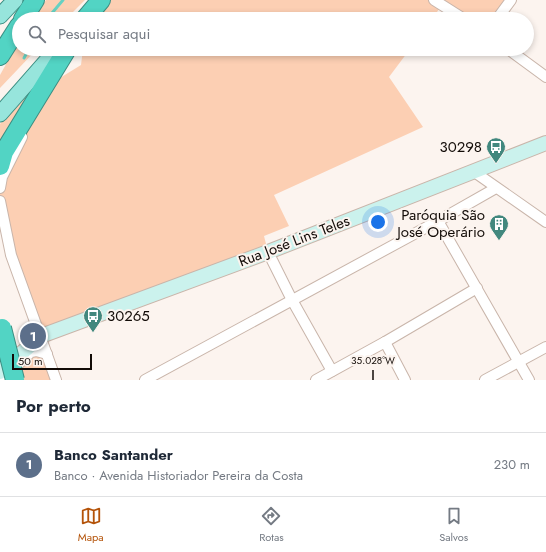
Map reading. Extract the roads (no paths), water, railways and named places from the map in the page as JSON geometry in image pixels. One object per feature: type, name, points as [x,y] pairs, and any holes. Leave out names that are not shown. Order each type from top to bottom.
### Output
[{"type":"highway","points":[[27,12],[35,0]]},
{"type":"highway","points":[[90,12],[101,0]]},
{"type":"highway","points":[[0,56],[12,37]]},
{"type":"highway","points":[[0,166],[4,152],[63,56]]},
{"type":"highway","points":[[1,324],[15,380]]},
{"type":"main road","points":[[0,16],[14,0]]},
{"type":"main road","points":[[0,114],[51,56]]},
{"type":"street","points":[[434,0],[453,12]]},
{"type":"street","points":[[502,12],[511,0]]},
{"type":"street","points":[[518,56],[546,77]]},
{"type":"street","points":[[0,188],[2,177],[28,125],[42,89]]},
{"type":"street","name":"Rua José Lins Teles","points":[[41,336],[268,252],[546,143]]},
{"type":"street","points":[[473,171],[546,222]]},
{"type":"street","points":[[145,380],[438,222],[496,188]]},
{"type":"street","points":[[0,201],[11,255],[56,380]]},
{"type":"street","points":[[438,222],[520,361],[529,380]]},
{"type":"street","points":[[268,252],[292,300],[332,371]]},
{"type":"street","points":[[316,380],[385,342],[477,288]]},
{"type":"street","points":[[0,372],[41,336]]},
{"type":"street","points":[[385,342],[405,380]]},
{"type":"street","points":[[485,380],[546,346]]},
{"type":"street","points":[[2,380],[31,352],[36,351],[47,354]]},
{"type":"waterway","points":[[53,12],[63,0]]},
{"type":"place","name":"30298","points":[[496,164]]},
{"type":"place","name":"Paróquia São José Operário","points":[[499,241]]},
{"type":"place","name":"30265","points":[[93,333]]},
{"type":"place","name":"Banco Santander","points":[[33,336]]}]
